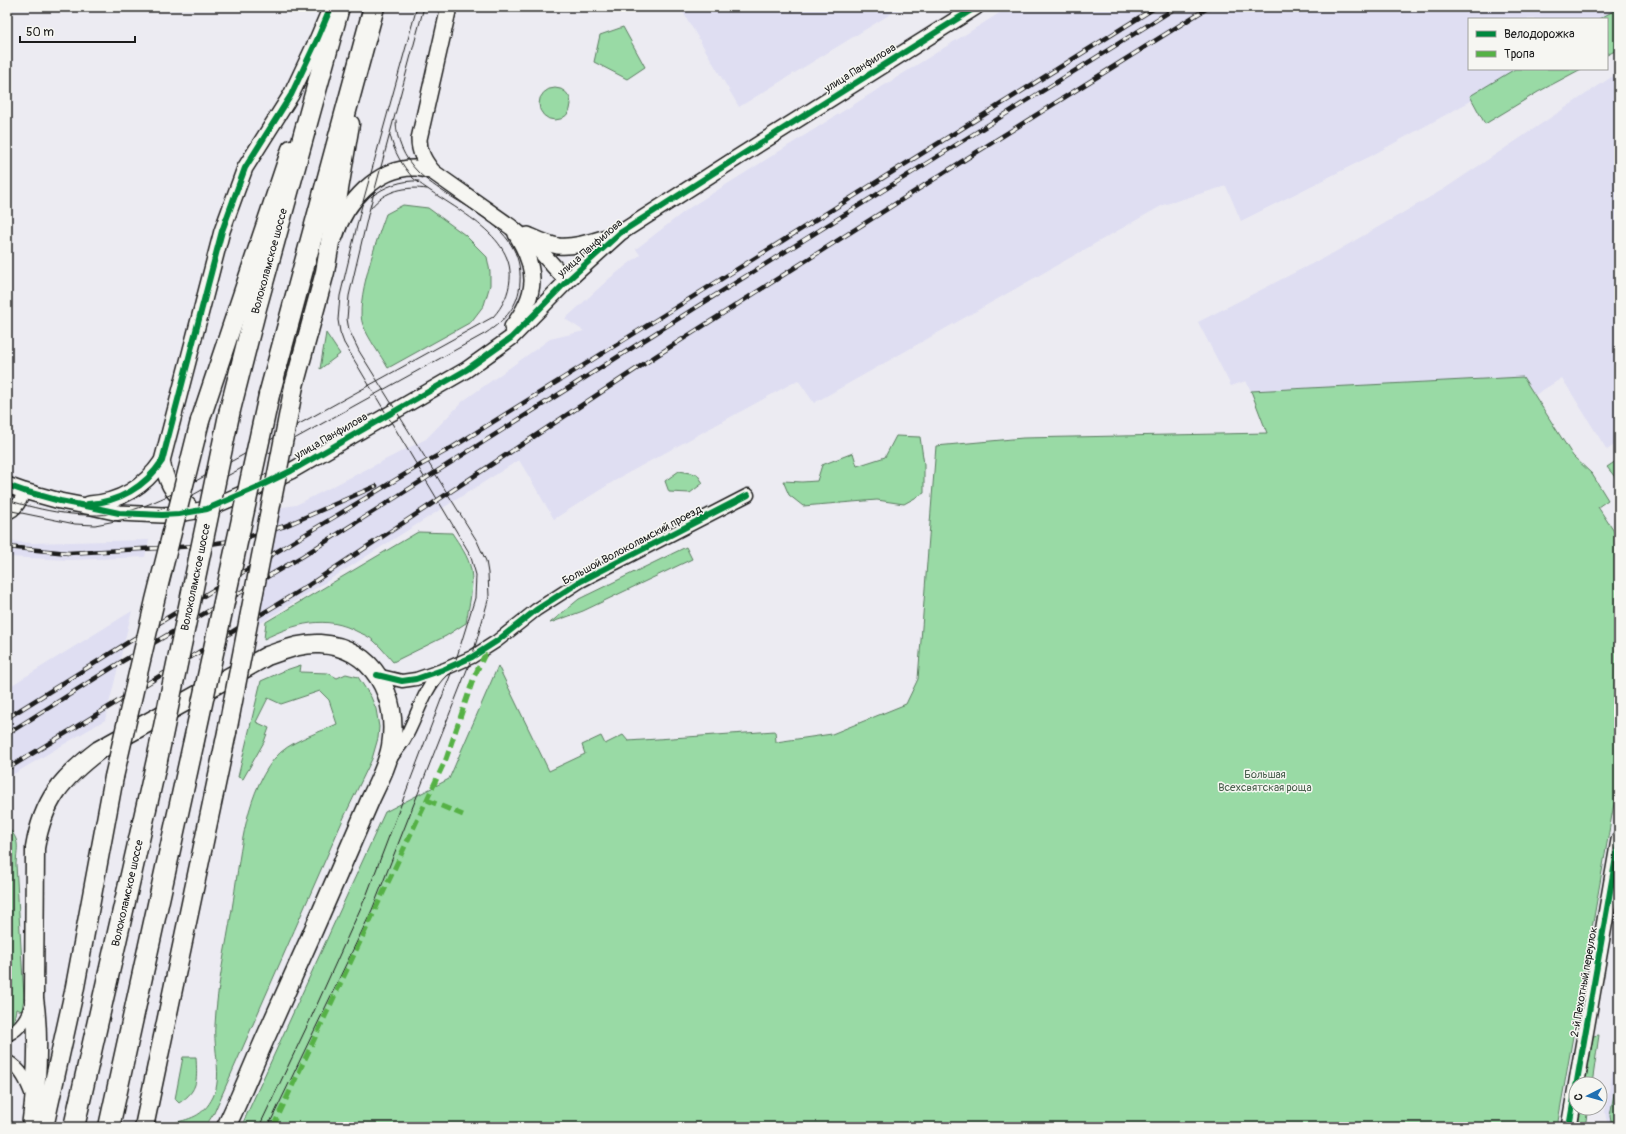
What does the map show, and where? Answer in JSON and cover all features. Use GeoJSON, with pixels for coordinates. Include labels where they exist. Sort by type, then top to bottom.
{"type":"FeatureCollection","features":[{"type":"Feature","properties":{"kind":"main road","name":"Волоколамское шоссе"},"geometry":{"type":"LineString","coordinates":[[74,1127],[157,760],[230,410],[256,308],[318,88],[339,7]]}},
{"type":"Feature","properties":{"kind":"main road"},"geometry":{"type":"LineString","coordinates":[[109,1127],[269,395],[374,7]]}},
{"type":"Feature","properties":{"kind":"main road"},"geometry":{"type":"LineString","coordinates":[[144,1127],[227,732],[294,386],[325,272],[364,41]]}},
{"type":"Feature","properties":{"kind":"main road"},"geometry":{"type":"LineString","coordinates":[[44,1127],[74,992],[114,777],[155,600],[200,421],[295,138],[318,88]]}},
{"type":"Feature","properties":{"kind":"main road"},"geometry":{"type":"LineString","coordinates":[[31,1127],[38,1063],[37,1021],[34,998],[35,865],[38,831],[48,804],[59,786],[76,768],[99,750],[267,656],[297,646],[320,644],[339,647],[357,654],[369,664],[378,675],[388,697],[391,708],[393,730],[391,747],[385,767],[229,1119]]}},
{"type":"Feature","properties":{"kind":"street"},"geometry":{"type":"LineString","coordinates":[[78,505],[95,504],[125,495],[138,488],[146,481],[162,461],[222,231],[232,199],[245,168],[291,95],[331,7]]}},
{"type":"Feature","properties":{"kind":"street"},"geometry":{"type":"LineString","coordinates":[[449,7],[419,139],[421,154],[424,161],[433,172],[511,226],[540,251],[567,281]]}},
{"type":"Feature","properties":{"kind":"street","name":"улица Панфилова"},"geometry":{"type":"LineString","coordinates":[[7,485],[78,505],[119,513],[146,515],[179,514],[213,507],[291,471],[466,370],[511,338],[567,281],[620,233],[976,7]]}},
{"type":"Feature","properties":{"kind":"street"},"geometry":{"type":"LineString","coordinates":[[325,272],[337,232],[348,208],[367,187],[384,176],[405,169],[421,169],[433,172]]}},
{"type":"Feature","properties":{"kind":"street"},"geometry":{"type":"LineString","coordinates":[[511,226],[557,246],[578,244],[620,233]]}},
{"type":"Feature","properties":{"kind":"street"},"geometry":{"type":"LineString","coordinates":[[498,346],[522,314],[531,293],[531,267],[511,226]]}},
{"type":"Feature","properties":{"kind":"street"},"geometry":{"type":"LineString","coordinates":[[162,461],[165,474],[174,493],[190,506],[213,507]]}},
{"type":"Feature","properties":{"kind":"street"},"geometry":{"type":"LineString","coordinates":[[7,513],[12,512],[19,504],[24,491]]}},
{"type":"Feature","properties":{"kind":"street","name":"Большой Волоколамский проезд"},"geometry":{"type":"LineString","coordinates":[[378,675],[402,681],[416,679],[445,669],[472,657],[489,647],[536,610],[581,581],[748,495]]}},
{"type":"Feature","properties":{"kind":"street"},"geometry":{"type":"LineString","coordinates":[[385,767],[404,740],[430,686],[435,678],[445,669]]}},
{"type":"Feature","properties":{"kind":"street","name":"2-й Пехотный переулок"},"geometry":{"type":"LineString","coordinates":[[1569,1127],[1619,840]]}},
{"type":"Feature","properties":{"kind":"street"},"geometry":{"type":"LineString","coordinates":[[7,1035],[19,1028],[24,1021],[34,998]]}},
{"type":"Feature","properties":{"kind":"street"},"geometry":{"type":"LineString","coordinates":[[7,1061],[24,1075],[34,1103]]}},
{"type":"Feature","properties":{"kind":"street"},"geometry":{"type":"LineString","coordinates":[[222,1127],[229,1119]]}},
{"type":"Feature","properties":{"kind":"shaded area"},"geometry":{"type":"Polygon","coordinates":[[[680,7],[902,7],[739,107],[680,7]]]}},
{"type":"Feature","properties":{"kind":"shaded area"},"geometry":{"type":"Polygon","coordinates":[[[1009,7],[1619,7],[1619,13],[1608,18],[1468,18],[1468,70],[1523,70],[1469,102],[1369,157],[1241,221],[1226,186],[1163,205],[814,403],[798,380],[619,478],[554,519],[519,460],[256,626],[276,508],[296,505],[426,439],[463,401],[550,339],[584,331],[565,319],[610,278],[640,255],[636,249],[689,208],[1009,7]]]}},
{"type":"Feature","properties":{"kind":"shaded area"},"geometry":{"type":"Polygon","coordinates":[[[1619,72],[1619,442],[1607,450],[1562,378],[1535,395],[1523,377],[1251,391],[1246,381],[1231,386],[1198,322],[1335,252],[1444,189],[1619,72]]]}},
{"type":"Feature","properties":{"kind":"shaded area"},"geometry":{"type":"Polygon","coordinates":[[[149,540],[145,557],[70,560],[7,557],[7,541],[31,543],[149,540]]]}},
{"type":"Feature","properties":{"kind":"shaded area"},"geometry":{"type":"Polygon","coordinates":[[[132,611],[105,720],[7,778],[7,688],[132,611]]]}},
{"type":"Feature","properties":{"kind":"shaded area"},"geometry":{"type":"Polygon","coordinates":[[[1619,1038],[1619,1127],[1608,1127],[1606,1116],[1608,1116],[1608,1096],[1619,1038]]]}},
{"type":"Feature","properties":{"kind":"green space"},"geometry":{"type":"Polygon","coordinates":[[[1619,8],[1619,49],[1608,54],[1608,18],[1601,18],[1619,8]]]}},
{"type":"Feature","properties":{"kind":"green space"},"geometry":{"type":"Polygon","coordinates":[[[623,27],[645,67],[627,79],[594,62],[600,35],[623,27]]]}},
{"type":"Feature","properties":{"kind":"green space"},"geometry":{"type":"Polygon","coordinates":[[[1513,70],[1579,70],[1538,92],[1485,124],[1470,96],[1513,70]]]}},
{"type":"Feature","properties":{"kind":"green space"},"geometry":{"type":"Polygon","coordinates":[[[552,88],[558,88],[567,92],[571,104],[567,116],[558,120],[552,120],[543,116],[539,107],[539,101],[543,92],[552,88]]]}},
{"type":"Feature","properties":{"kind":"green space"},"geometry":{"type":"Polygon","coordinates":[[[403,205],[428,208],[465,235],[487,257],[490,272],[490,285],[484,305],[471,322],[388,368],[365,331],[361,315],[362,302],[368,270],[386,214],[403,205]]]}},
{"type":"Feature","properties":{"kind":"green space"},"geometry":{"type":"Polygon","coordinates":[[[326,333],[340,354],[320,369],[326,333]]]}},
{"type":"Feature","properties":{"kind":"green space","name":"Большая Всехсвятская роща"},"geometry":{"type":"Polygon","coordinates":[[[1523,377],[1573,456],[1592,474],[1608,500],[1598,507],[1619,539],[1619,775],[1557,1127],[241,1127],[385,812],[449,779],[498,666],[549,771],[585,754],[582,745],[601,736],[605,744],[623,735],[628,741],[775,731],[776,742],[832,734],[906,704],[918,679],[936,446],[1023,438],[1267,433],[1251,391],[1523,377]]]}},
{"type":"Feature","properties":{"kind":"green space"},"geometry":{"type":"Polygon","coordinates":[[[896,436],[920,437],[924,464],[924,493],[904,504],[877,500],[803,506],[789,495],[783,481],[817,481],[822,465],[853,453],[857,466],[885,457],[896,436]]]}},
{"type":"Feature","properties":{"kind":"green space"},"geometry":{"type":"Polygon","coordinates":[[[1619,459],[1619,478],[1615,477],[1607,467],[1619,459]]]}},
{"type":"Feature","properties":{"kind":"green space"},"geometry":{"type":"Polygon","coordinates":[[[679,471],[697,474],[703,483],[690,493],[669,492],[665,481],[679,471]]]}},
{"type":"Feature","properties":{"kind":"green space"},"geometry":{"type":"Polygon","coordinates":[[[418,532],[452,533],[466,555],[470,565],[472,583],[466,623],[446,636],[393,662],[371,638],[334,623],[322,622],[298,625],[264,639],[266,622],[418,532]]]}},
{"type":"Feature","properties":{"kind":"green space"},"geometry":{"type":"Polygon","coordinates":[[[686,547],[692,559],[583,611],[550,623],[579,599],[686,547]]]}},
{"type":"Feature","properties":{"kind":"green space"},"geometry":{"type":"Polygon","coordinates":[[[301,665],[300,672],[328,673],[337,678],[346,674],[358,677],[371,697],[376,709],[379,727],[378,738],[372,759],[345,815],[214,1113],[205,1127],[169,1127],[169,1124],[190,1119],[205,1109],[213,1097],[216,1089],[218,1071],[215,1034],[216,1010],[244,831],[255,792],[274,759],[287,747],[303,738],[337,724],[329,700],[320,691],[281,704],[268,698],[256,722],[269,728],[264,742],[243,779],[238,777],[261,681],[301,665]]]}},
{"type":"Feature","properties":{"kind":"green space"},"geometry":{"type":"Polygon","coordinates":[[[7,827],[14,836],[17,844],[16,864],[24,997],[22,1011],[16,1009],[14,1020],[7,1029],[7,975],[10,957],[7,934],[7,827]]]}},
{"type":"Feature","properties":{"kind":"green space"},"geometry":{"type":"Polygon","coordinates":[[[1599,1035],[1593,1076],[1586,1076],[1593,1036],[1599,1035]]]}},
{"type":"Feature","properties":{"kind":"green space"},"geometry":{"type":"Polygon","coordinates":[[[183,1057],[196,1057],[197,1072],[193,1089],[186,1098],[179,1103],[175,1099],[183,1057]]]}},
{"type":"Feature","properties":{"kind":"green space"},"geometry":{"type":"Polygon","coordinates":[[[1619,1066],[1619,1127],[1612,1127],[1610,1116],[1619,1066]]]}},
{"type":"Feature","properties":{"kind":"green space"},"geometry":{"type":"Polygon","coordinates":[[[1580,1116],[1587,1116],[1585,1127],[1578,1127],[1580,1116]]]}},
{"type":"Feature","properties":{"kind":"tram line"},"geometry":{"type":"LineString","coordinates":[[259,1127],[310,1020],[367,894],[455,663],[475,598],[476,575],[470,554],[344,343],[338,320],[340,296],[361,209],[417,7]]}},
{"type":"Feature","properties":{"kind":"tram line"},"geometry":{"type":"LineString","coordinates":[[268,1127],[372,910],[472,657],[489,597],[486,561],[477,541],[359,351],[349,330],[347,319],[349,296],[368,215],[424,7]]}},
{"type":"Feature","properties":{"kind":"tram line"},"geometry":{"type":"LineString","coordinates":[[7,510],[75,524],[95,525],[146,515],[182,501],[486,333],[510,312],[517,298],[520,282],[518,261],[511,244],[499,230],[484,217],[433,184],[413,167],[399,142],[396,120]]}},
{"type":"Feature","properties":{"kind":"tram line"},"geometry":{"type":"LineString","coordinates":[[7,500],[48,511],[91,515],[126,512],[154,502],[174,493],[493,317],[505,299],[510,279],[508,262],[501,247],[489,233],[475,221],[413,178],[399,158],[390,135]]}},
{"type":"Feature","properties":{"kind":"tram line"},"geometry":{"type":"LineString","coordinates":[[371,197],[394,184],[419,181]]}},
{"type":"Feature","properties":{"kind":"tram line"},"geometry":{"type":"LineString","coordinates":[[371,208],[376,202],[389,193],[412,188],[427,189]]}},
{"type":"Feature","properties":{"kind":"railway"},"geometry":{"type":"LineString","coordinates":[[7,718],[167,618],[417,467],[453,447],[1156,7]]}},
{"type":"Feature","properties":{"kind":"railway"},"geometry":{"type":"LineString","coordinates":[[7,734],[121,662],[303,556],[703,303],[1177,7]]}},
{"type":"Feature","properties":{"kind":"railway"},"geometry":{"type":"LineString","coordinates":[[7,769],[309,585],[656,356],[961,162],[1209,7]]}},
{"type":"Feature","properties":{"kind":"railway"},"geometry":{"type":"LineString","coordinates":[[7,547],[68,553],[197,546],[237,540],[285,526],[376,486]]}},
{"type":"Feature","properties":{"kind":"marked path"},"geometry":{"type":"LineString","coordinates":[[273,1127],[446,759],[474,677],[488,648]]}},
{"type":"Feature","properties":{"kind":"marked path"},"geometry":{"type":"LineString","coordinates":[[427,800],[463,815]]}},
{"type":"Feature","properties":{"kind":"cycle path"},"geometry":{"type":"LineString","coordinates":[[88,504],[110,500],[130,492],[148,478],[162,461],[222,231],[245,168],[291,95],[331,7]]}},
{"type":"Feature","properties":{"kind":"cycle path"},"geometry":{"type":"LineString","coordinates":[[7,485],[60,501],[119,513],[162,515],[179,514],[207,509],[291,471],[466,370],[511,338],[567,281],[620,233],[976,7]]}},
{"type":"Feature","properties":{"kind":"cycle path"},"geometry":{"type":"LineString","coordinates":[[377,675],[402,681],[416,679],[445,669],[472,657],[497,641],[536,610],[581,581],[748,495]]}},
{"type":"Feature","properties":{"kind":"cycle path"},"geometry":{"type":"LineString","coordinates":[[1569,1127],[1619,840]]}}]}
